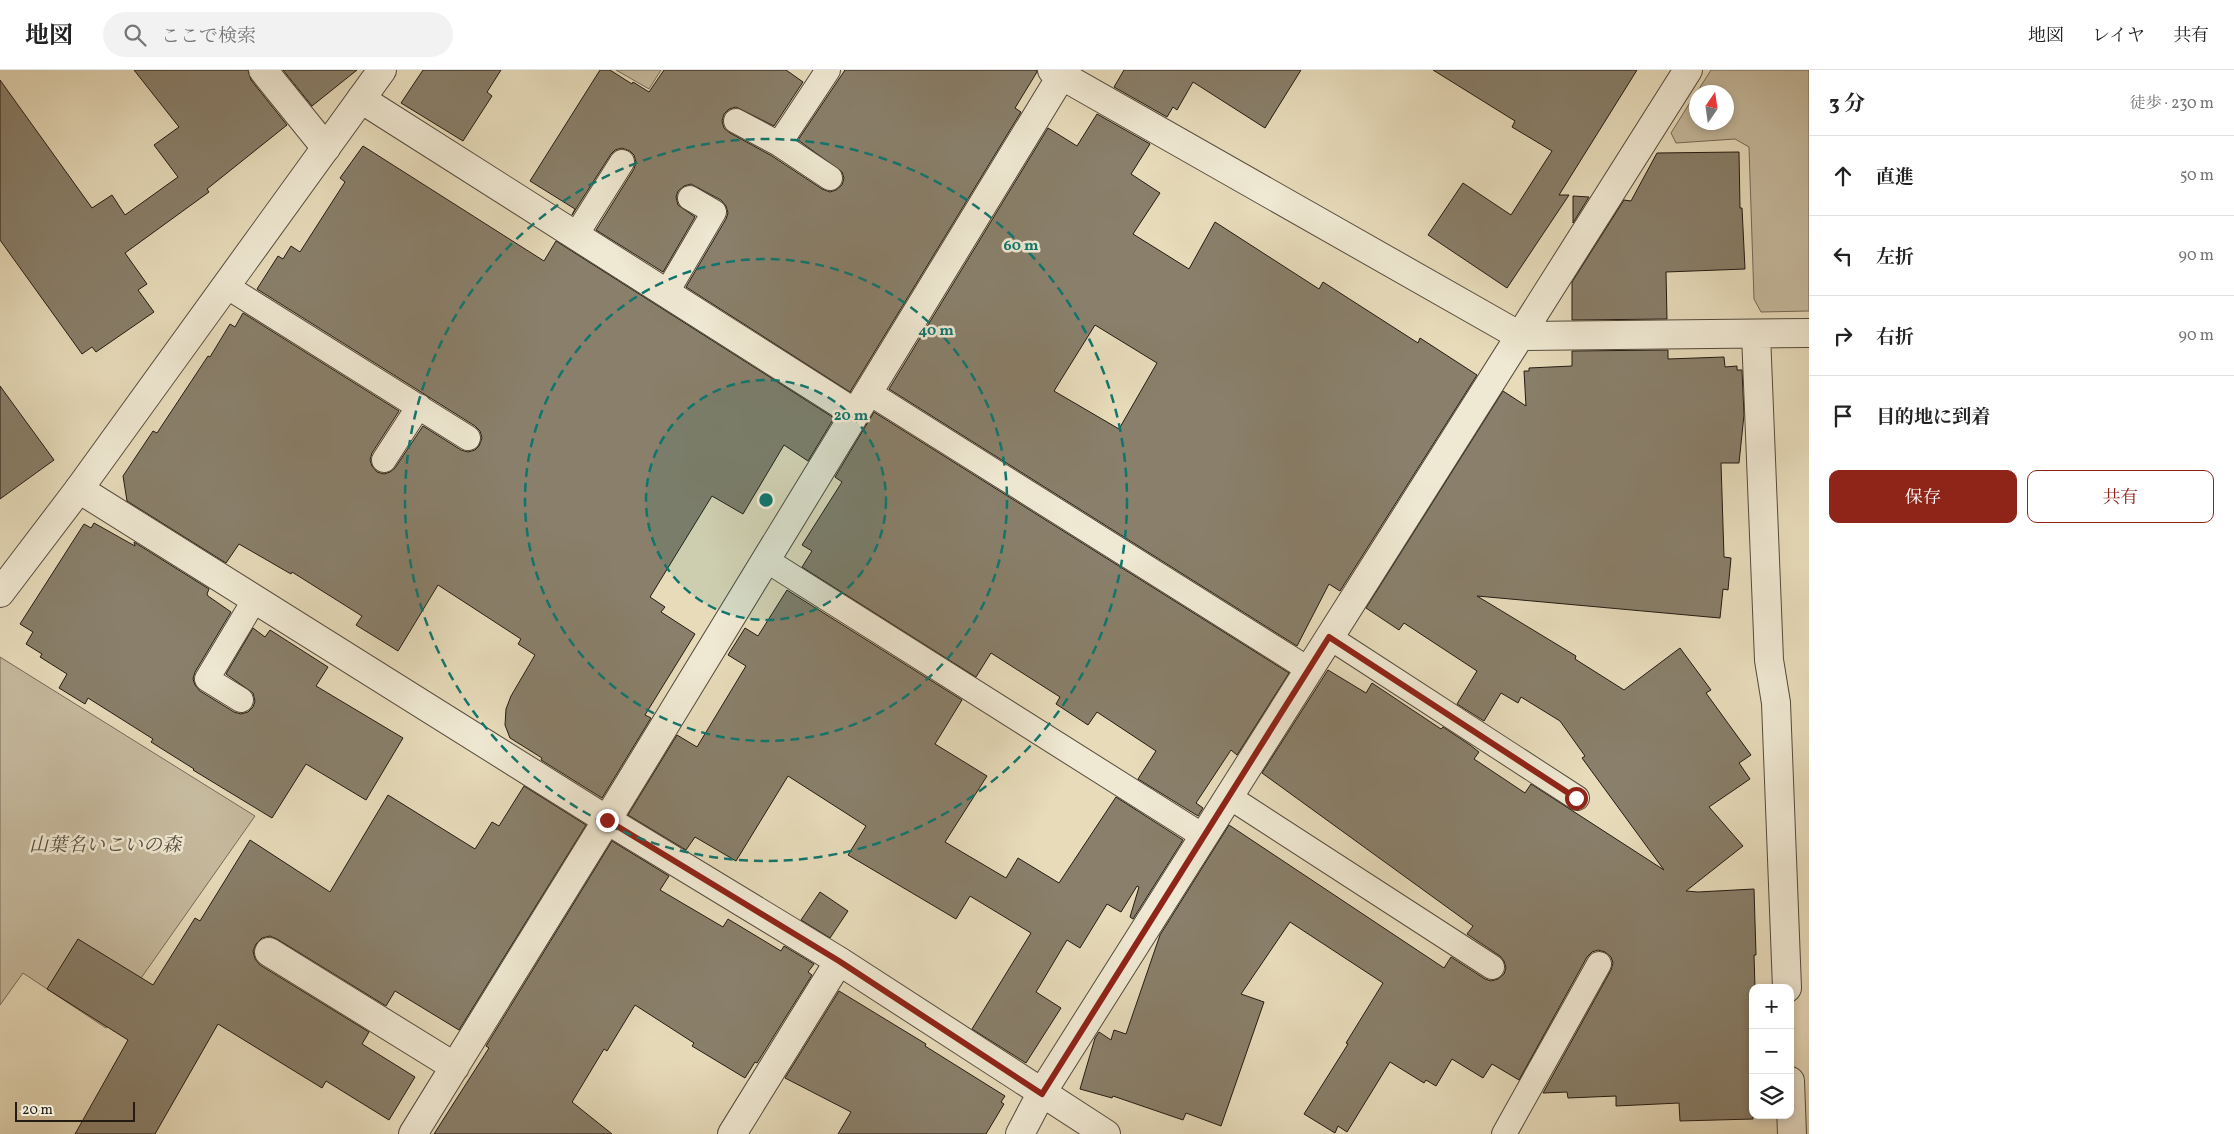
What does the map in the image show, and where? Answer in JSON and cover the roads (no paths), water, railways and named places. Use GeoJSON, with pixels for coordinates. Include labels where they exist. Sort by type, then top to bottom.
{"type":"FeatureCollection","features":[{"type":"Feature","properties":{"kind":"street"},"geometry":{"type":"LineString","coordinates":[[263,70],[326,148]]}},
{"type":"Feature","properties":{"kind":"street"},"geometry":{"type":"LineString","coordinates":[[0,593],[79,489],[382,70]]}},
{"type":"Feature","properties":{"kind":"street"},"geometry":{"type":"LineString","coordinates":[[1020,1134],[1042,1094],[1228,796],[1688,70]]}},
{"type":"Feature","properties":{"kind":"street"},"geometry":{"type":"LineString","coordinates":[[413,1134],[766,560],[1060,72],[1520,336],[1809,333]]}},
{"type":"Feature","properties":{"kind":"street"},"geometry":{"type":"LineString","coordinates":[[361,99],[667,292],[862,402]]}},
{"type":"Feature","properties":{"kind":"street"},"geometry":{"type":"LineString","coordinates":[[1756,334],[1769,660],[1776,702],[1787,984]]}},
{"type":"Feature","properties":{"kind":"street"},"geometry":{"type":"LineString","coordinates":[[79,489],[607,820],[839,961],[1106,1134]]}},
{"type":"Feature","properties":{"kind":"street"},"geometry":{"type":"LineString","coordinates":[[269,952],[455,1067]]}},
{"type":"Feature","properties":{"kind":"street"},"geometry":{"type":"LineString","coordinates":[[732,1134],[839,961]]}},
{"type":"Feature","properties":{"kind":"street"},"geometry":{"type":"LineString","coordinates":[[1791,1119],[1792,1134]]}},
{"type":"Feature","properties":{"kind":"lane"},"geometry":{"type":"LineString","coordinates":[[779,144],[828,70]]}},
{"type":"Feature","properties":{"kind":"lane"},"geometry":{"type":"LineString","coordinates":[[736,121],[779,144],[830,178]]}},
{"type":"Feature","properties":{"kind":"lane"},"geometry":{"type":"LineString","coordinates":[[576,234],[622,162]]}},
{"type":"Feature","properties":{"kind":"lane"},"geometry":{"type":"LineString","coordinates":[[667,292],[714,212],[690,198]]}},
{"type":"Feature","properties":{"kind":"lane"},"geometry":{"type":"LineString","coordinates":[[226,286],[468,438]]}},
{"type":"Feature","properties":{"kind":"lane"},"geometry":{"type":"LineString","coordinates":[[862,402],[1308,669]]}},
{"type":"Feature","properties":{"kind":"lane"},"geometry":{"type":"LineString","coordinates":[[384,460],[419,406]]}},
{"type":"Feature","properties":{"kind":"lane"},"geometry":{"type":"LineString","coordinates":[[766,560],[1203,836]]}},
{"type":"Feature","properties":{"kind":"lane"},"geometry":{"type":"LineString","coordinates":[[241,700],[206,678],[255,599]]}},
{"type":"Feature","properties":{"kind":"lane"},"geometry":{"type":"LineString","coordinates":[[1329,637],[1576,798]]}},
{"type":"Feature","properties":{"kind":"lane"},"geometry":{"type":"LineString","coordinates":[[1228,796],[1492,966]]}},
{"type":"Feature","properties":{"kind":"lane"},"geometry":{"type":"LineString","coordinates":[[1504,1134],[1599,964]]}},
{"type":"Feature","properties":{"kind":"park label","name":"山葉名いこいの森"},"geometry":{"type":"Point","coordinates":[105,846]}}]}
